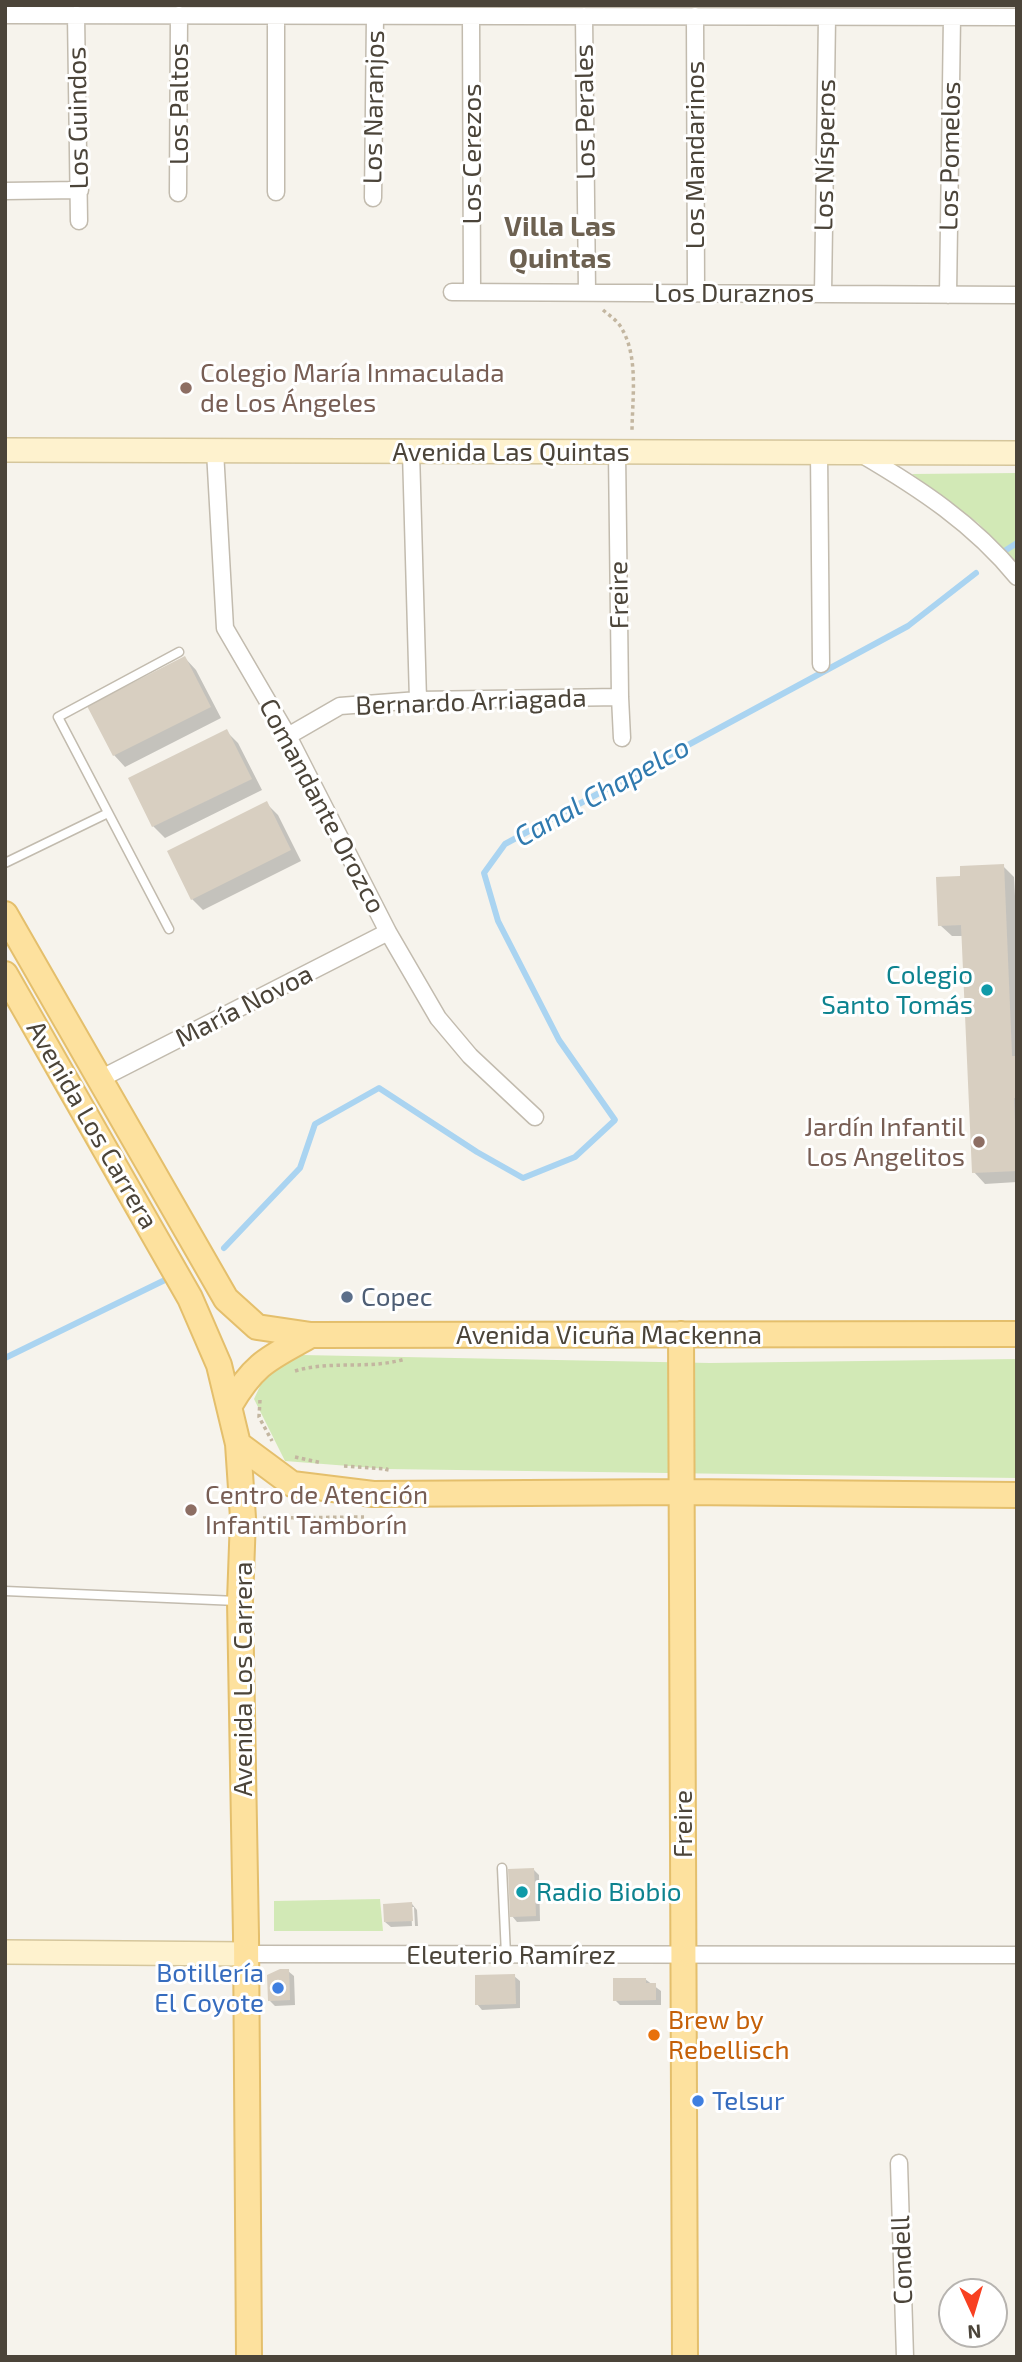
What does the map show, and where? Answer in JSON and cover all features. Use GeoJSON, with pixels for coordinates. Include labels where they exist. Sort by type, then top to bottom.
{"type":"FeatureCollection","features":[{"type":"Feature","properties":{"kind":"main road","name":"Avenida Los Carrera"},"geometry":{"type":"LineString","coordinates":[[5,914],[226,1299],[257,1327],[311,1335]]}},
{"type":"Feature","properties":{"kind":"main road","name":"Avenida Los Carrera"},"geometry":{"type":"LineString","coordinates":[[5,974],[190,1298],[219,1365],[238,1444],[243,1518],[240,1601],[249,2357]]}},
{"type":"Feature","properties":{"kind":"main road","name":"Freire"},"geometry":{"type":"LineString","coordinates":[[681,1334],[685,2357]]}},
{"type":"Feature","properties":{"kind":"main road","name":"Avenida Vicuña Mackenna"},"geometry":{"type":"LineString","coordinates":[[230,1405],[251,1373],[264,1360],[311,1335],[1017,1334]]}},
{"type":"Feature","properties":{"kind":"main road"},"geometry":{"type":"LineString","coordinates":[[238,1444],[292,1484],[373,1494],[682,1492],[1017,1495]]}},
{"type":"Feature","properties":{"kind":"street"},"geometry":{"type":"LineString","coordinates":[[5,15],[85,12],[375,16],[435,11],[471,16],[695,16],[732,11],[827,17],[847,11],[1017,17]]}},
{"type":"Feature","properties":{"kind":"street","name":"Los Guindos"},"geometry":{"type":"LineString","coordinates":[[79,221],[85,12]]}},
{"type":"Feature","properties":{"kind":"street","name":"Los Pomelos"},"geometry":{"type":"LineString","coordinates":[[948,295],[961,13]]}},
{"type":"Feature","properties":{"kind":"street","name":"Los Paltos"},"geometry":{"type":"LineString","coordinates":[[178,193],[179,15]]}},
{"type":"Feature","properties":{"kind":"street"},"geometry":{"type":"LineString","coordinates":[[276,16],[276,192]]}},
{"type":"Feature","properties":{"kind":"street","name":"Los Naranjos"},"geometry":{"type":"LineString","coordinates":[[373,198],[375,16]]}},
{"type":"Feature","properties":{"kind":"street","name":"Los Cerezos"},"geometry":{"type":"LineString","coordinates":[[471,16],[472,292]]}},
{"type":"Feature","properties":{"kind":"street","name":"Los Perales"},"geometry":{"type":"LineString","coordinates":[[584,16],[587,292]]}},
{"type":"Feature","properties":{"kind":"street","name":"Los Mandarinos"},"geometry":{"type":"LineString","coordinates":[[695,16],[696,293]]}},
{"type":"Feature","properties":{"kind":"street","name":"Los Nísperos"},"geometry":{"type":"LineString","coordinates":[[824,294],[827,17]]}},
{"type":"Feature","properties":{"kind":"street"},"geometry":{"type":"LineString","coordinates":[[5,191],[80,190]]}},
{"type":"Feature","properties":{"kind":"street","name":"Los Duraznos"},"geometry":{"type":"LineString","coordinates":[[452,292],[1017,295]]}},
{"type":"Feature","properties":{"kind":"street","name":"Avenida Las Quintas"},"geometry":{"type":"LineString","coordinates":[[5,450],[1017,453]]}},
{"type":"Feature","properties":{"kind":"street","name":"Comandante Orozco"},"geometry":{"type":"LineString","coordinates":[[215,451],[225,628],[288,736],[388,932],[438,1018],[470,1056],[535,1117]]}},
{"type":"Feature","properties":{"kind":"street"},"geometry":{"type":"LineString","coordinates":[[411,452],[418,700]]}},
{"type":"Feature","properties":{"kind":"street","name":"Freire"},"geometry":{"type":"LineString","coordinates":[[622,738],[620,697],[624,452]]}},
{"type":"Feature","properties":{"kind":"street"},"geometry":{"type":"LineString","coordinates":[[819,452],[821,664]]}},
{"type":"Feature","properties":{"kind":"street"},"geometry":{"type":"LineString","coordinates":[[859,452],[938,502],[973,531],[1017,577]]}},
{"type":"Feature","properties":{"kind":"street","name":"Bernardo Arriagada"},"geometry":{"type":"LineString","coordinates":[[288,736],[340,706],[418,700],[620,697]]}},
{"type":"Feature","properties":{"kind":"street","name":"María Novoa"},"geometry":{"type":"LineString","coordinates":[[100,1079],[388,932]]}},
{"type":"Feature","properties":{"kind":"street","name":"Eleuterio Ramírez"},"geometry":{"type":"LineString","coordinates":[[5,1952],[1017,1955]]}},
{"type":"Feature","properties":{"kind":"street","name":"Condell"},"geometry":{"type":"LineString","coordinates":[[899,2163],[905,2357]]}},
{"type":"Feature","properties":{"kind":"lane"},"geometry":{"type":"LineString","coordinates":[[169,929],[58,718],[179,652]]}},
{"type":"Feature","properties":{"kind":"lane"},"geometry":{"type":"LineString","coordinates":[[5,863],[108,813]]}},
{"type":"Feature","properties":{"kind":"lane"},"geometry":{"type":"LineString","coordinates":[[5,1591],[240,1601]]}},
{"type":"Feature","properties":{"kind":"lane"},"geometry":{"type":"LineString","coordinates":[[502,1868],[506,1955]]}},
{"type":"Feature","properties":{"kind":"path"},"geometry":{"type":"LineString","coordinates":[[587,292],[617,321],[628,343],[631,366],[624,452]]}},
{"type":"Feature","properties":{"kind":"green space"},"geometry":{"type":"Polygon","coordinates":[[[1017,473],[1017,564],[978,523],[912,474],[1017,473]]]}},
{"type":"Feature","properties":{"kind":"green space"},"geometry":{"type":"Polygon","coordinates":[[[302,1355],[710,1363],[1017,1359],[1017,1478],[387,1469],[285,1461],[254,1399],[270,1365],[302,1355]]]}},
{"type":"Feature","properties":{"kind":"green space"},"geometry":{"type":"Polygon","coordinates":[[[380,1899],[383,1931],[274,1931],[274,1901],[380,1899]]]}},
{"type":"Feature","properties":{"kind":"building"},"geometry":{"type":"Polygon","coordinates":[[[185,656],[211,707],[113,756],[87,706],[185,656]]]}},
{"type":"Feature","properties":{"kind":"building"},"geometry":{"type":"Polygon","coordinates":[[[227,729],[252,779],[152,827],[128,778],[227,729]]]}},
{"type":"Feature","properties":{"kind":"building"},"geometry":{"type":"Polygon","coordinates":[[[267,801],[291,850],[191,900],[167,851],[267,801]]]}},
{"type":"Feature","properties":{"kind":"building","name":"Colegio Santo Tomás"},"geometry":{"type":"Polygon","coordinates":[[[1004,864],[1012,1056],[1017,1056],[1017,1098],[1014,1098],[1017,1171],[972,1173],[961,925],[938,926],[936,877],[960,876],[960,866],[1004,864]]]}},
{"type":"Feature","properties":{"kind":"building","name":"Radio Biobio"},"geometry":{"type":"Polygon","coordinates":[[[534,1868],[536,1916],[510,1917],[508,1869],[534,1868]]]}},
{"type":"Feature","properties":{"kind":"building"},"geometry":{"type":"Polygon","coordinates":[[[412,1902],[413,1921],[384,1922],[383,1904],[412,1902]]]}},
{"type":"Feature","properties":{"kind":"building","name":"Botillería El Coyote"},"geometry":{"type":"Polygon","coordinates":[[[280,1969],[289,1969],[290,2000],[268,2001],[267,1975],[280,1969]]]}},
{"type":"Feature","properties":{"kind":"building"},"geometry":{"type":"Polygon","coordinates":[[[515,1974],[516,2004],[475,2005],[475,1975],[515,1974]]]}},
{"type":"Feature","properties":{"kind":"building"},"geometry":{"type":"Polygon","coordinates":[[[613,1978],[646,1978],[646,1983],[656,1983],[656,2000],[613,2001],[613,1978]]]}},
{"type":"Feature","properties":{"kind":"waterway","name":"Canal Chapelco"},"geometry":{"type":"LineString","coordinates":[[1006,550],[1017,543]]}},
{"type":"Feature","properties":{"kind":"waterway","name":"Canal Chapelco"},"geometry":{"type":"LineString","coordinates":[[224,1248],[300,1168],[315,1124],[379,1088],[477,1152],[523,1178],[575,1157],[615,1120],[559,1040],[498,921],[484,873],[505,844],[908,626],[976,573]]}},
{"type":"Feature","properties":{"kind":"waterway","name":"Canal Chapelco"},"geometry":{"type":"LineString","coordinates":[[5,1358],[169,1278]]}},
{"type":"Feature","properties":{"kind":"place","name":"Colegio María Inmaculada de Los Ángeles"},"geometry":{"type":"Point","coordinates":[186,388]}},
{"type":"Feature","properties":{"kind":"place","name":"Colegio Santo Tomás"},"geometry":{"type":"Point","coordinates":[987,990]}},
{"type":"Feature","properties":{"kind":"place","name":"Jardín Infantil Los Angelitos"},"geometry":{"type":"Point","coordinates":[979,1142]}},
{"type":"Feature","properties":{"kind":"place","name":"Copec"},"geometry":{"type":"Point","coordinates":[347,1297]}},
{"type":"Feature","properties":{"kind":"place","name":"Centro de Atención Infantil Tamborín"},"geometry":{"type":"Point","coordinates":[191,1510]}},
{"type":"Feature","properties":{"kind":"place","name":"Radio Biobio"},"geometry":{"type":"Point","coordinates":[522,1892]}},
{"type":"Feature","properties":{"kind":"place","name":"Botillería El Coyote"},"geometry":{"type":"Point","coordinates":[278,1988]}},
{"type":"Feature","properties":{"kind":"place","name":"Brew by Rebellisch"},"geometry":{"type":"Point","coordinates":[654,2035]}},
{"type":"Feature","properties":{"kind":"place","name":"Telsur"},"geometry":{"type":"Point","coordinates":[698,2101]}},
{"type":"Feature","properties":{"kind":"district","name":"Villa Las Quintas"},"geometry":{"type":"Point","coordinates":[560,243]}}]}
